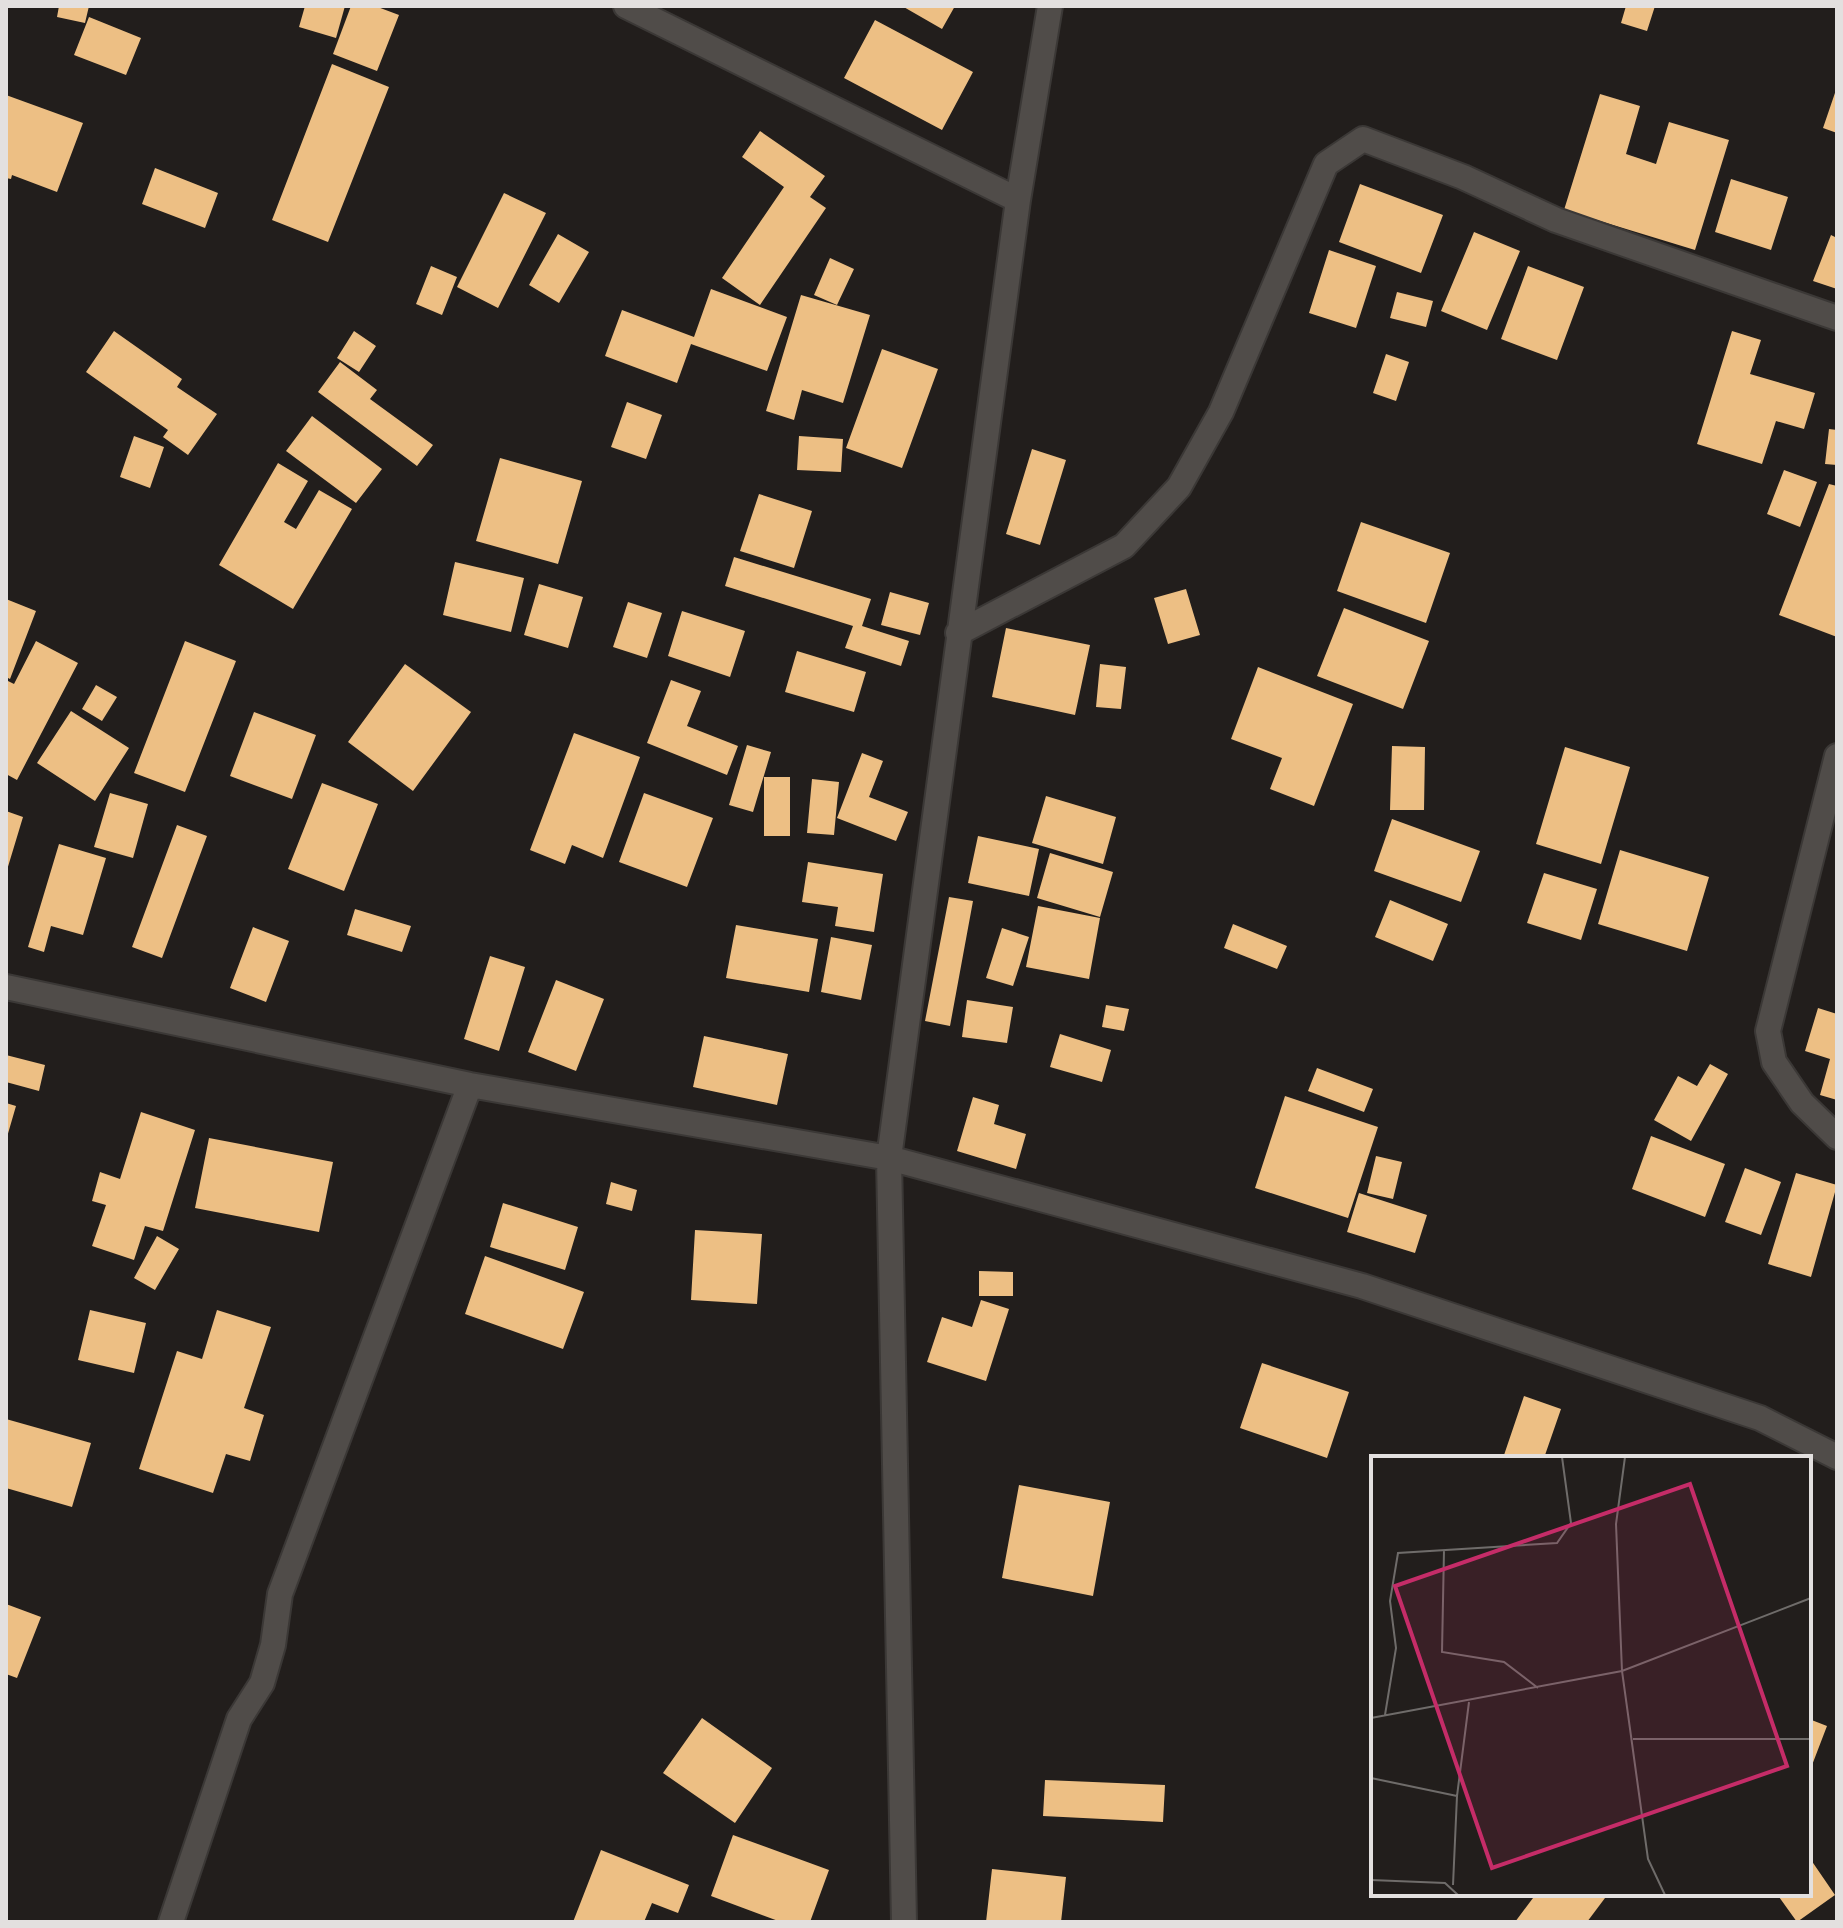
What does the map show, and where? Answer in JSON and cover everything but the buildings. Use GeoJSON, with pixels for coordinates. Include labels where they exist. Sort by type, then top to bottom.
{"type":"FeatureCollection","features":[{"type":"Feature","properties":{"kind":"street"},"geometry":{"type":"LineString","coordinates":[[626,6],[1018,200]]}},
{"type":"Feature","properties":{"kind":"street"},"geometry":{"type":"LineString","coordinates":[[904,1922],[889,1158],[1018,200],[1050,6]]}},
{"type":"Feature","properties":{"kind":"street"},"geometry":{"type":"LineString","coordinates":[[958,633],[1124,546],[1179,487],[1221,412],[1326,164],[1363,139],[1463,177],[1556,220],[1837,318]]}},
{"type":"Feature","properties":{"kind":"street"},"geometry":{"type":"LineString","coordinates":[[1837,756],[1768,1031],[1774,1062],[1802,1103],[1837,1137]]}},
{"type":"Feature","properties":{"kind":"street"},"geometry":{"type":"LineString","coordinates":[[6,987],[470,1085],[889,1158],[1362,1286],[1760,1418],[1837,1457]]}},
{"type":"Feature","properties":{"kind":"street"},"geometry":{"type":"LineString","coordinates":[[171,1922],[239,1719],[262,1683],[273,1645],[280,1594],[470,1085]]}}]}
